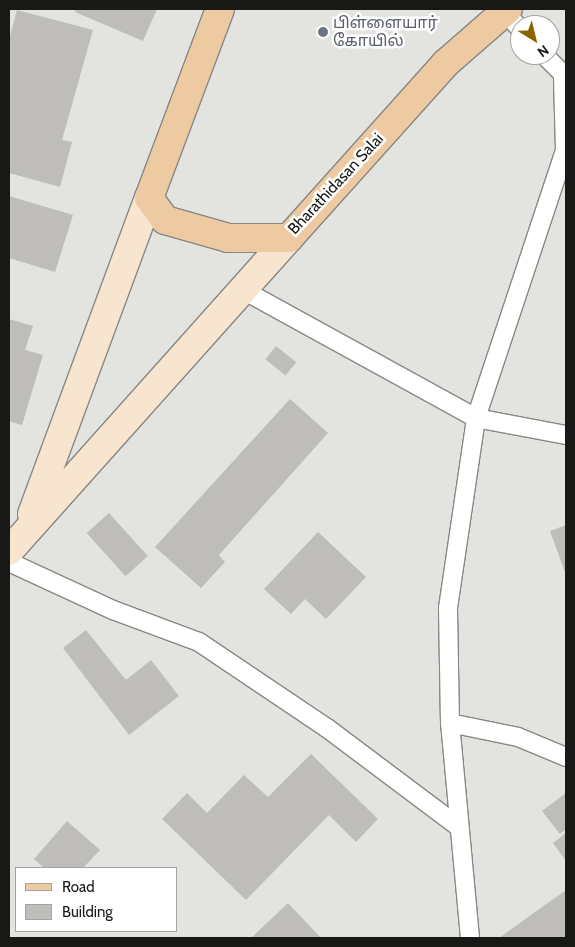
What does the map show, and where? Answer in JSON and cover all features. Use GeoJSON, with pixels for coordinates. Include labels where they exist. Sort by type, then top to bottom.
{"type":"FeatureCollection","features":[{"type":"Feature","properties":{"kind":"main road"},"geometry":{"type":"LineString","coordinates":[[148,198],[220,9]]}},
{"type":"Feature","properties":{"kind":"main road","name":"Bharathidasan Salai"},"geometry":{"type":"LineString","coordinates":[[148,198],[165,220],[228,238],[289,238],[446,63],[510,17]]}},
{"type":"Feature","properties":{"kind":"street"},"geometry":{"type":"LineString","coordinates":[[27,528],[148,198]]}},
{"type":"Feature","properties":{"kind":"street"},"geometry":{"type":"LineString","coordinates":[[9,551],[27,528],[289,238]]}},
{"type":"Feature","properties":{"kind":"lane"},"geometry":{"type":"LineString","coordinates":[[470,938],[450,723],[448,608],[476,418],[565,150],[565,77],[554,65]]}},
{"type":"Feature","properties":{"kind":"lane"},"geometry":{"type":"LineString","coordinates":[[243,290],[476,418],[566,435]]}},
{"type":"Feature","properties":{"kind":"lane"},"geometry":{"type":"LineString","coordinates":[[9,562],[113,610],[199,642],[327,728],[460,827]]}},
{"type":"Feature","properties":{"kind":"lane"},"geometry":{"type":"LineString","coordinates":[[450,723],[518,737],[566,756]]}},
{"type":"Feature","properties":{"kind":"building"},"geometry":{"type":"Polygon","coordinates":[[[76,9],[157,9],[143,41],[75,12],[76,9]]]}},
{"type":"Feature","properties":{"kind":"building"},"geometry":{"type":"Polygon","coordinates":[[[17,10],[93,30],[62,140],[72,142],[60,187],[9,173],[9,40],[17,10]]]}},
{"type":"Feature","properties":{"kind":"building"},"geometry":{"type":"Polygon","coordinates":[[[9,196],[73,215],[55,272],[9,258],[9,196]]]}},
{"type":"Feature","properties":{"kind":"building"},"geometry":{"type":"Polygon","coordinates":[[[9,319],[33,326],[25,350],[43,355],[22,425],[9,421],[9,319]]]}},
{"type":"Feature","properties":{"kind":"building"},"geometry":{"type":"Polygon","coordinates":[[[276,346],[296,362],[286,376],[265,359],[276,346]]]}},
{"type":"Feature","properties":{"kind":"building"},"geometry":{"type":"Polygon","coordinates":[[[290,399],[328,433],[219,555],[225,562],[201,588],[155,547],[290,399]]]}},
{"type":"Feature","properties":{"kind":"building"},"geometry":{"type":"Polygon","coordinates":[[[109,513],[148,556],[126,576],[87,533],[109,513]]]}},
{"type":"Feature","properties":{"kind":"building"},"geometry":{"type":"Polygon","coordinates":[[[566,525],[566,575],[550,531],[566,525]]]}},
{"type":"Feature","properties":{"kind":"building"},"geometry":{"type":"Polygon","coordinates":[[[318,532],[366,577],[326,619],[305,599],[291,614],[264,589],[318,532]]]}},
{"type":"Feature","properties":{"kind":"building"},"geometry":{"type":"Polygon","coordinates":[[[86,630],[126,680],[151,660],[179,696],[129,735],[63,648],[86,630]]]}},
{"type":"Feature","properties":{"kind":"building"},"geometry":{"type":"Polygon","coordinates":[[[311,754],[378,819],[356,842],[329,815],[246,900],[162,819],[187,793],[207,813],[244,775],[268,797],[311,754]]]}},
{"type":"Feature","properties":{"kind":"building"},"geometry":{"type":"Polygon","coordinates":[[[566,793],[566,829],[560,834],[542,811],[566,793]]]}},
{"type":"Feature","properties":{"kind":"building"},"geometry":{"type":"Polygon","coordinates":[[[67,821],[100,850],[84,867],[43,867],[34,859],[67,821]]]}},
{"type":"Feature","properties":{"kind":"building"},"geometry":{"type":"Polygon","coordinates":[[[566,833],[566,861],[553,843],[566,833]]]}},
{"type":"Feature","properties":{"kind":"building"},"geometry":{"type":"Polygon","coordinates":[[[566,890],[566,938],[499,938],[566,890]]]}},
{"type":"Feature","properties":{"kind":"building"},"geometry":{"type":"Polygon","coordinates":[[[288,903],[321,938],[251,938],[288,903]]]}},
{"type":"Feature","properties":{"kind":"place","name":"பிள்ளையார் கோயில்"},"geometry":{"type":"Point","coordinates":[323,32]}}]}
